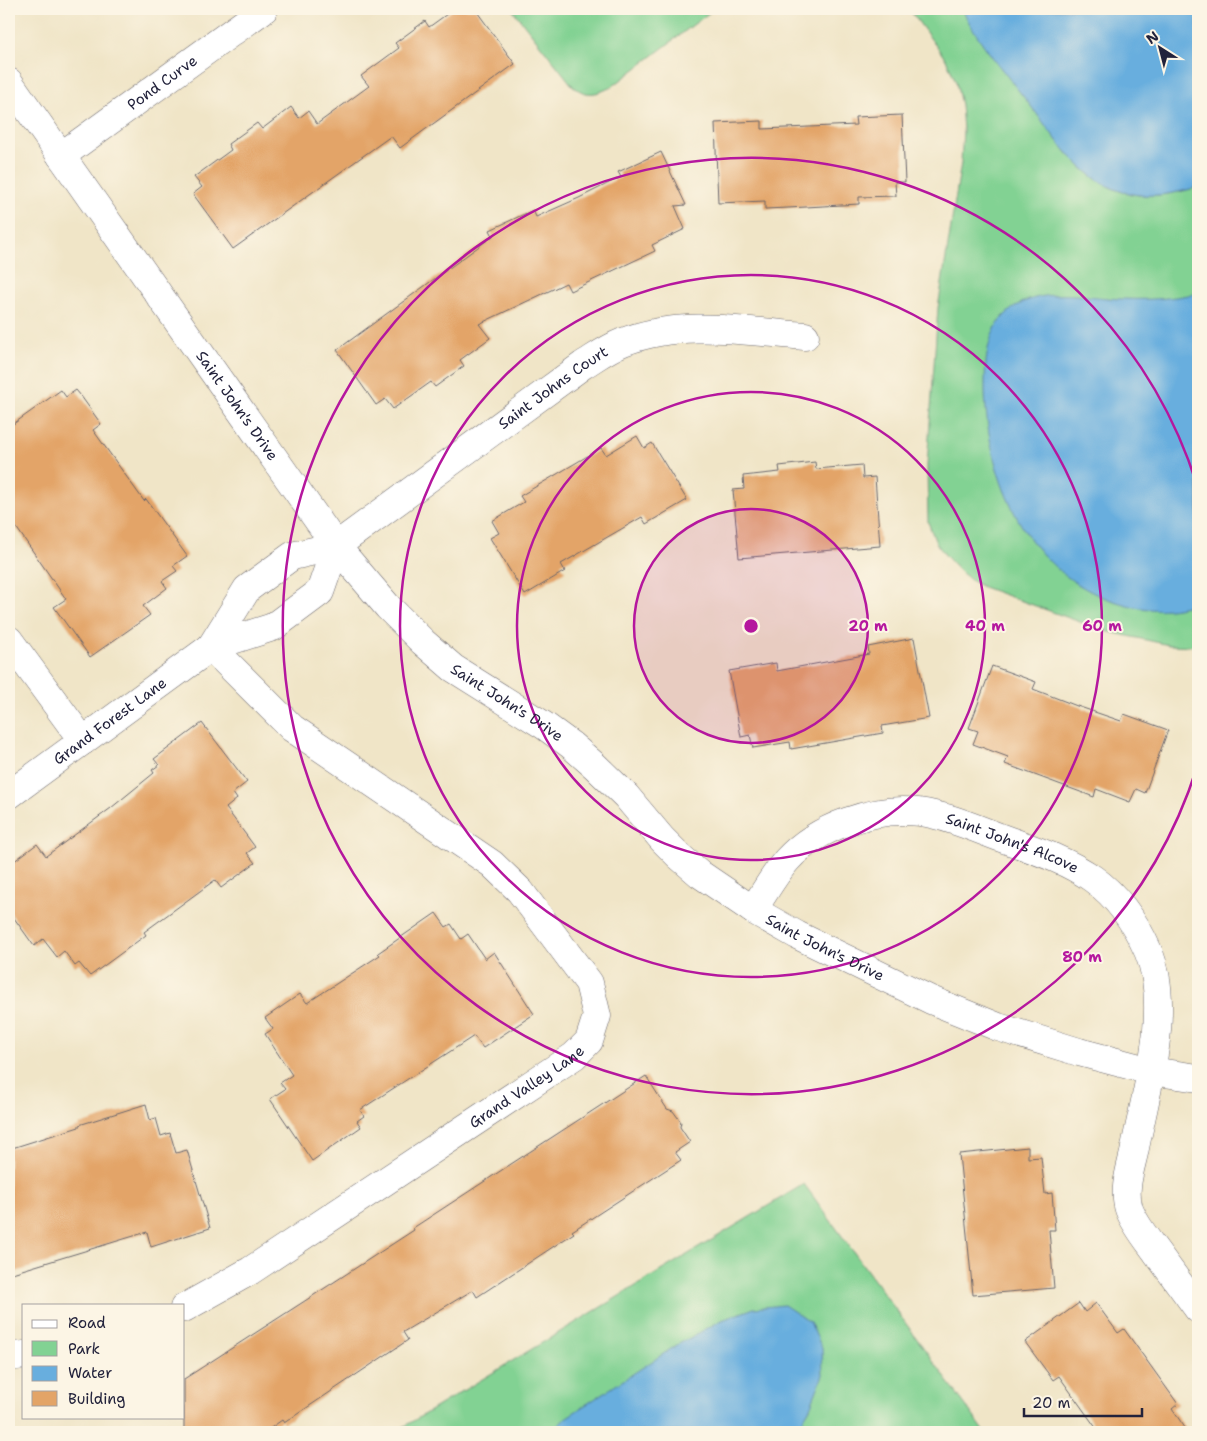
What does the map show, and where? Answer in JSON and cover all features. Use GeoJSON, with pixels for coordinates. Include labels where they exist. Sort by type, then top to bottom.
{"type":"FeatureCollection","features":[{"type":"Feature","properties":{"kind":"street","name":"Pond Curve"},"geometry":{"type":"LineString","coordinates":[[61,156],[264,9]]}},
{"type":"Feature","properties":{"kind":"street","name":"Saint John's Drive"},"geometry":{"type":"LineString","coordinates":[[9,82],[336,546],[388,607],[422,642],[453,668],[545,726],[571,745],[626,796],[679,856],[700,874],[753,910],[806,939],[931,1000],[998,1027],[1079,1052],[1151,1071],[1198,1078]]}},
{"type":"Feature","properties":{"kind":"street","name":"Saint Johns Court"},"geometry":{"type":"LineString","coordinates":[[336,546],[583,366],[622,343],[652,333],[692,328],[805,336]]}},
{"type":"Feature","properties":{"kind":"street","name":"Grand Forest Lane"},"geometry":{"type":"LineString","coordinates":[[211,647],[247,589],[292,556],[336,546]]}},
{"type":"Feature","properties":{"kind":"street","name":"Grand Forest Lane"},"geometry":{"type":"LineString","coordinates":[[9,795],[211,647],[273,627],[320,592],[336,546]]}},
{"type":"Feature","properties":{"kind":"street"},"geometry":{"type":"LineString","coordinates":[[9,640],[84,741]]}},
{"type":"Feature","properties":{"kind":"street","name":"Grand Valley Lane"},"geometry":{"type":"LineString","coordinates":[[185,1307],[250,1271],[574,1056],[589,1041],[597,1016],[588,983],[520,890],[492,864],[292,728],[211,647]]}},
{"type":"Feature","properties":{"kind":"street","name":"Saint John's Alcove"},"geometry":{"type":"LineString","coordinates":[[753,910],[784,864],[810,840],[841,824],[872,815],[891,812],[916,812],[940,817],[1059,859],[1087,874],[1116,897],[1131,918],[1149,954],[1156,980],[1158,1000],[1151,1071],[1129,1178],[1128,1203],[1134,1221],[1198,1309]]}},
{"type":"Feature","properties":{"kind":"street"},"geometry":{"type":"LineString","coordinates":[[9,1357],[22,1356]]}},
{"type":"Feature","properties":{"kind":"green space"},"geometry":{"type":"Polygon","coordinates":[[[512,9],[714,9],[613,86],[597,93],[587,93],[572,85],[512,9]]]}},
{"type":"Feature","properties":{"kind":"green space"},"geometry":{"type":"Polygon","coordinates":[[[909,9],[962,9],[987,49],[1059,143],[1079,165],[1099,181],[1123,192],[1142,195],[1170,194],[1198,187],[1198,646],[1169,645],[1105,631],[983,587],[961,572],[936,543],[928,522],[927,465],[938,308],[961,163],[963,130],[961,105],[956,82],[947,61],[909,9]]]}},
{"type":"Feature","properties":{"kind":"green space"},"geometry":{"type":"Polygon","coordinates":[[[804,1184],[985,1432],[395,1432],[804,1184]]]}},
{"type":"Feature","properties":{"kind":"water"},"geometry":{"type":"Polygon","coordinates":[[[962,9],[1198,9],[1198,187],[1170,194],[1133,194],[1104,184],[1091,175],[1064,149],[1002,70],[976,34],[962,9]]]}},
{"type":"Feature","properties":{"kind":"water"},"geometry":{"type":"Polygon","coordinates":[[[1198,293],[1198,602],[1177,608],[1148,609],[1117,602],[1085,589],[1058,570],[1036,546],[1018,520],[1004,490],[994,458],[985,392],[987,355],[993,332],[1007,313],[1018,305],[1043,296],[1070,295],[1151,299],[1179,297],[1198,293]]]}},
{"type":"Feature","properties":{"kind":"water"},"geometry":{"type":"Polygon","coordinates":[[[784,1305],[810,1322],[822,1348],[823,1375],[809,1410],[796,1432],[551,1432],[567,1417],[677,1345],[722,1320],[754,1308],[784,1305]]]}},
{"type":"Feature","properties":{"kind":"building"},"geometry":{"type":"Polygon","coordinates":[[[454,9],[475,9],[515,64],[400,148],[391,136],[233,249],[193,194],[202,187],[194,177],[231,150],[228,144],[257,123],[262,129],[291,107],[299,118],[308,111],[317,124],[369,86],[361,76],[399,48],[395,43],[425,21],[429,27],[454,9]]]}},
{"type":"Feature","properties":{"kind":"building"},"geometry":{"type":"Polygon","coordinates":[[[902,115],[905,182],[895,182],[896,196],[859,197],[859,204],[765,209],[765,201],[718,203],[715,123],[762,121],[762,129],[856,125],[855,117],[902,115]]]}},
{"type":"Feature","properties":{"kind":"building"},"geometry":{"type":"Polygon","coordinates":[[[661,152],[686,205],[675,206],[685,229],[652,245],[655,251],[570,291],[566,283],[479,324],[490,338],[460,360],[464,366],[435,387],[431,382],[393,409],[385,399],[376,405],[337,350],[493,236],[490,230],[533,210],[536,217],[579,198],[621,177],[618,172],[661,152]]]}},
{"type":"Feature","properties":{"kind":"building"},"geometry":{"type":"Polygon","coordinates":[[[61,390],[66,397],[76,390],[81,396],[101,424],[93,430],[144,501],[146,499],[187,556],[173,566],[177,571],[162,581],[167,588],[143,606],[150,615],[90,657],[54,607],[66,599],[9,517],[9,427],[61,390]]]}},
{"type":"Feature","properties":{"kind":"building"},"geometry":{"type":"Polygon","coordinates":[[[637,436],[644,448],[652,443],[687,500],[646,524],[642,517],[561,564],[565,571],[525,595],[490,538],[499,533],[492,521],[524,502],[520,496],[601,448],[606,455],[637,436]]]}},
{"type":"Feature","properties":{"kind":"building"},"geometry":{"type":"Polygon","coordinates":[[[815,462],[816,469],[862,465],[863,478],[875,477],[880,546],[739,558],[733,490],[744,489],[743,476],[780,472],[779,466],[815,462]]]}},
{"type":"Feature","properties":{"kind":"building"},"geometry":{"type":"Polygon","coordinates":[[[914,638],[929,718],[882,726],[883,733],[791,749],[790,742],[753,748],[750,735],[741,737],[729,671],[776,663],[777,671],[869,654],[868,647],[914,638]]]}},
{"type":"Feature","properties":{"kind":"building"},"geometry":{"type":"Polygon","coordinates":[[[992,666],[1036,682],[1033,689],[1077,706],[1121,721],[1124,714],[1168,730],[1145,793],[1136,789],[1130,802],[1096,789],[1094,797],[1005,764],[1008,757],[973,744],[978,731],[969,728],[992,666]]]}},
{"type":"Feature","properties":{"kind":"building"},"geometry":{"type":"Polygon","coordinates":[[[202,723],[247,782],[233,793],[237,799],[226,808],[255,847],[247,853],[255,863],[221,888],[215,880],[144,932],[146,935],[90,976],[79,963],[75,966],[64,951],[57,957],[43,939],[34,946],[9,911],[9,865],[37,844],[46,856],[111,808],[154,773],[152,770],[159,765],[154,759],[202,723]]]}},
{"type":"Feature","properties":{"kind":"building"},"geometry":{"type":"Polygon","coordinates":[[[436,913],[446,927],[451,924],[461,939],[468,934],[485,959],[494,952],[534,1014],[483,1048],[474,1036],[360,1110],[364,1116],[357,1121],[361,1127],[312,1161],[270,1099],[285,1089],[280,1083],[292,1075],[265,1034],[273,1029],[265,1018],[300,994],[307,1003],[380,955],[378,953],[436,913]]]}},
{"type":"Feature","properties":{"kind":"building"},"geometry":{"type":"Polygon","coordinates":[[[646,1076],[667,1109],[673,1111],[681,1122],[680,1127],[690,1142],[675,1152],[681,1160],[572,1231],[574,1233],[477,1297],[473,1290],[403,1332],[408,1340],[284,1423],[282,1420],[265,1432],[184,1432],[185,1378],[414,1230],[413,1228],[646,1076]]]}},
{"type":"Feature","properties":{"kind":"building"},"geometry":{"type":"Polygon","coordinates":[[[146,1104],[150,1120],[156,1118],[161,1136],[170,1133],[176,1153],[187,1150],[210,1228],[151,1247],[147,1232],[9,1274],[9,1149],[146,1104]]]}},
{"type":"Feature","properties":{"kind":"building"},"geometry":{"type":"Polygon","coordinates":[[[1028,1147],[1028,1158],[1041,1157],[1045,1194],[1052,1193],[1055,1230],[1049,1230],[1054,1288],[973,1295],[959,1154],[1028,1147]]]}},
{"type":"Feature","properties":{"kind":"building"},"geometry":{"type":"Polygon","coordinates":[[[1079,1303],[1085,1312],[1096,1303],[1118,1333],[1124,1329],[1178,1404],[1172,1409],[1188,1432],[1099,1432],[1059,1376],[1053,1380],[1025,1342],[1079,1303]]]}}]}
